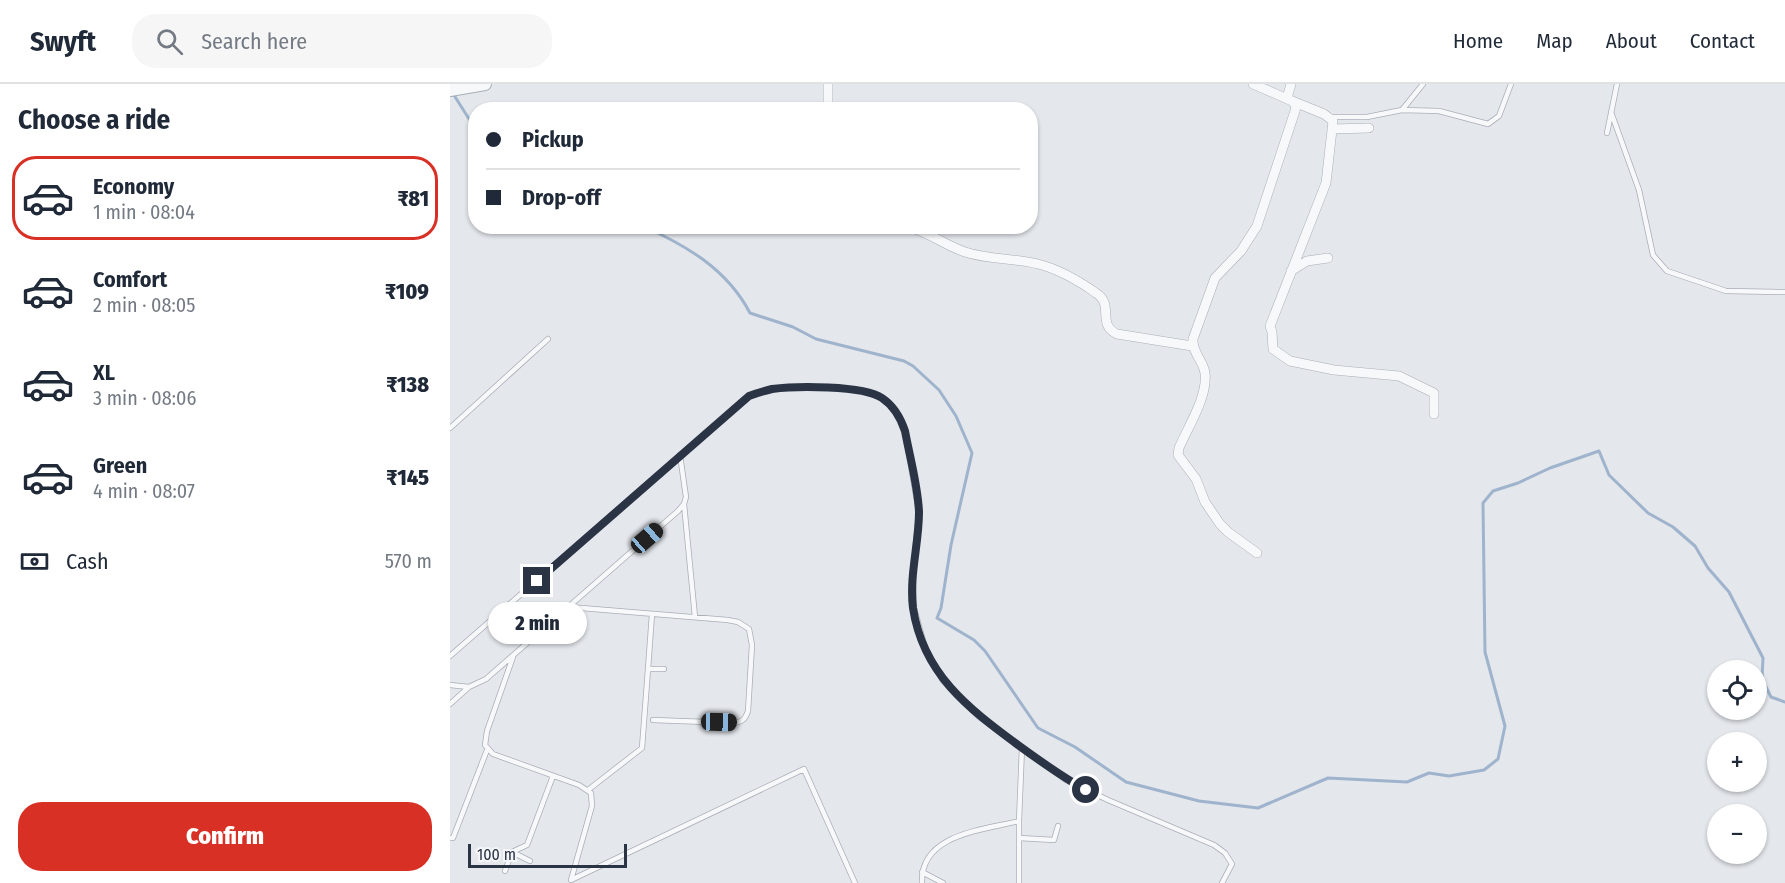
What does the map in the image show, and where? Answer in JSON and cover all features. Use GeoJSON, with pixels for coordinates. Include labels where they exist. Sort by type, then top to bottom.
{"type":"FeatureCollection","features":[{"type":"Feature","properties":{"kind":"street"},"geometry":{"type":"LineString","coordinates":[[450,90],[484,84]]}},
{"type":"Feature","properties":{"kind":"street"},"geometry":{"type":"LineString","coordinates":[[828,84],[828,102]]}},
{"type":"Feature","properties":{"kind":"street"},"geometry":{"type":"LineString","coordinates":[[1253,84],[1330,117],[1333,121],[1326,183],[1270,326],[1273,349],[1290,361],[1323,368],[1399,375],[1434,393],[1434,414]]}},
{"type":"Feature","properties":{"kind":"street"},"geometry":{"type":"LineString","coordinates":[[1257,553],[1220,524],[1205,502],[1196,479],[1178,455],[1204,389],[1205,375],[1203,366],[1192,346],[1193,339],[1215,278],[1242,251],[1257,226],[1295,111],[1296,106],[1290,99],[1291,84]]}},
{"type":"Feature","properties":{"kind":"street"},"geometry":{"type":"LineString","coordinates":[[1332,129],[1369,128]]}},
{"type":"Feature","properties":{"kind":"street"},"geometry":{"type":"LineString","coordinates":[[930,234],[964,252],[1037,264],[1061,273],[1099,294],[1106,306],[1106,325],[1118,334],[1192,346]]}},
{"type":"Feature","properties":{"kind":"street"},"geometry":{"type":"LineString","coordinates":[[1291,271],[1307,261],[1328,258]]}},
{"type":"Feature","properties":{"kind":"lane"},"geometry":{"type":"LineString","coordinates":[[1402,110],[1423,84]]}},
{"type":"Feature","properties":{"kind":"lane"},"geometry":{"type":"LineString","coordinates":[[1330,117],[1367,117],[1402,110],[1448,112],[1488,124],[1499,116],[1510,84]]}},
{"type":"Feature","properties":{"kind":"lane"},"geometry":{"type":"LineString","coordinates":[[1607,133],[1617,84]]}},
{"type":"Feature","properties":{"kind":"lane"},"geometry":{"type":"LineString","coordinates":[[1611,112],[1639,190],[1653,255],[1667,271],[1726,291],[1785,292]]}},
{"type":"Feature","properties":{"kind":"lane"},"geometry":{"type":"LineString","coordinates":[[450,428],[548,339]]}},
{"type":"Feature","properties":{"kind":"lane"},"geometry":{"type":"LineString","coordinates":[[450,656],[744,400],[760,392],[773,389],[826,388],[872,393],[883,398],[902,420],[905,431],[919,513],[912,590],[914,609],[926,651],[935,669],[952,691],[978,716],[1066,780],[1214,845],[1225,853],[1232,864],[1222,883]]}},
{"type":"Feature","properties":{"kind":"lane"},"geometry":{"type":"LineString","coordinates":[[680,455],[686,489],[684,504],[695,617]]}},
{"type":"Feature","properties":{"kind":"lane"},"geometry":{"type":"LineString","coordinates":[[450,704],[469,687],[486,679],[684,504]]}},
{"type":"Feature","properties":{"kind":"lane"},"geometry":{"type":"LineString","coordinates":[[568,607],[728,620],[738,622],[749,629],[752,645],[746,718],[741,722],[733,723],[653,720]]}},
{"type":"Feature","properties":{"kind":"lane"},"geometry":{"type":"LineString","coordinates":[[588,790],[642,748],[652,614]]}},
{"type":"Feature","properties":{"kind":"lane"},"geometry":{"type":"LineString","coordinates":[[514,655],[487,731],[485,745],[487,750],[493,754],[591,793],[592,806],[572,882]]}},
{"type":"Feature","properties":{"kind":"lane"},"geometry":{"type":"LineString","coordinates":[[648,669],[663,669]]}},
{"type":"Feature","properties":{"kind":"lane"},"geometry":{"type":"LineString","coordinates":[[450,685],[469,687]]}},
{"type":"Feature","properties":{"kind":"lane"},"geometry":{"type":"LineString","coordinates":[[1019,883],[1022,747]]}},
{"type":"Feature","properties":{"kind":"lane"},"geometry":{"type":"LineString","coordinates":[[450,838],[453,838],[462,819],[487,750]]}},
{"type":"Feature","properties":{"kind":"lane"},"geometry":{"type":"LineString","coordinates":[[572,882],[804,769],[855,883]]}},
{"type":"Feature","properties":{"kind":"lane"},"geometry":{"type":"LineString","coordinates":[[505,871],[512,852],[526,845],[553,776]]}},
{"type":"Feature","properties":{"kind":"lane"},"geometry":{"type":"LineString","coordinates":[[922,883],[922,872],[927,857],[943,843],[957,837],[1019,821]]}},
{"type":"Feature","properties":{"kind":"lane"},"geometry":{"type":"LineString","coordinates":[[1019,838],[1054,840],[1058,826]]}},
{"type":"Feature","properties":{"kind":"lane"},"geometry":{"type":"LineString","coordinates":[[578,829],[584,834]]}},
{"type":"Feature","properties":{"kind":"lane"},"geometry":{"type":"LineString","coordinates":[[512,852],[530,861]]}},
{"type":"Feature","properties":{"kind":"lane"},"geometry":{"type":"LineString","coordinates":[[922,872],[943,883]]}},
{"type":"Feature","properties":{"kind":"waterway"},"geometry":{"type":"LineString","coordinates":[[452,92],[468,117]]}},
{"type":"Feature","properties":{"kind":"waterway"},"geometry":{"type":"LineString","coordinates":[[659,234],[690,251],[718,271],[741,297],[750,313],[793,327],[816,339],[904,361],[913,366],[939,390],[956,416],[972,453],[951,545],[941,608],[937,618],[974,640],[985,651],[1038,728],[1075,747],[1126,782],[1199,801],[1258,808],[1328,778],[1407,782],[1429,773],[1449,776],[1484,770],[1498,759],[1505,726],[1485,652],[1483,503],[1493,491],[1599,451],[1609,475],[1648,513],[1673,527],[1695,546],[1708,568],[1729,592],[1763,658],[1762,679],[1771,697],[1785,702]]}},
{"type":"Feature","properties":{"kind":"route"},"geometry":{"type":"LineString","coordinates":[[537,581],[749,396],[773,389],[826,388],[872,393],[883,398],[894,410],[902,420],[905,431],[919,513],[913,570],[914,609],[926,651],[935,669],[952,691],[978,716],[1066,780],[1086,790]]}}]}
